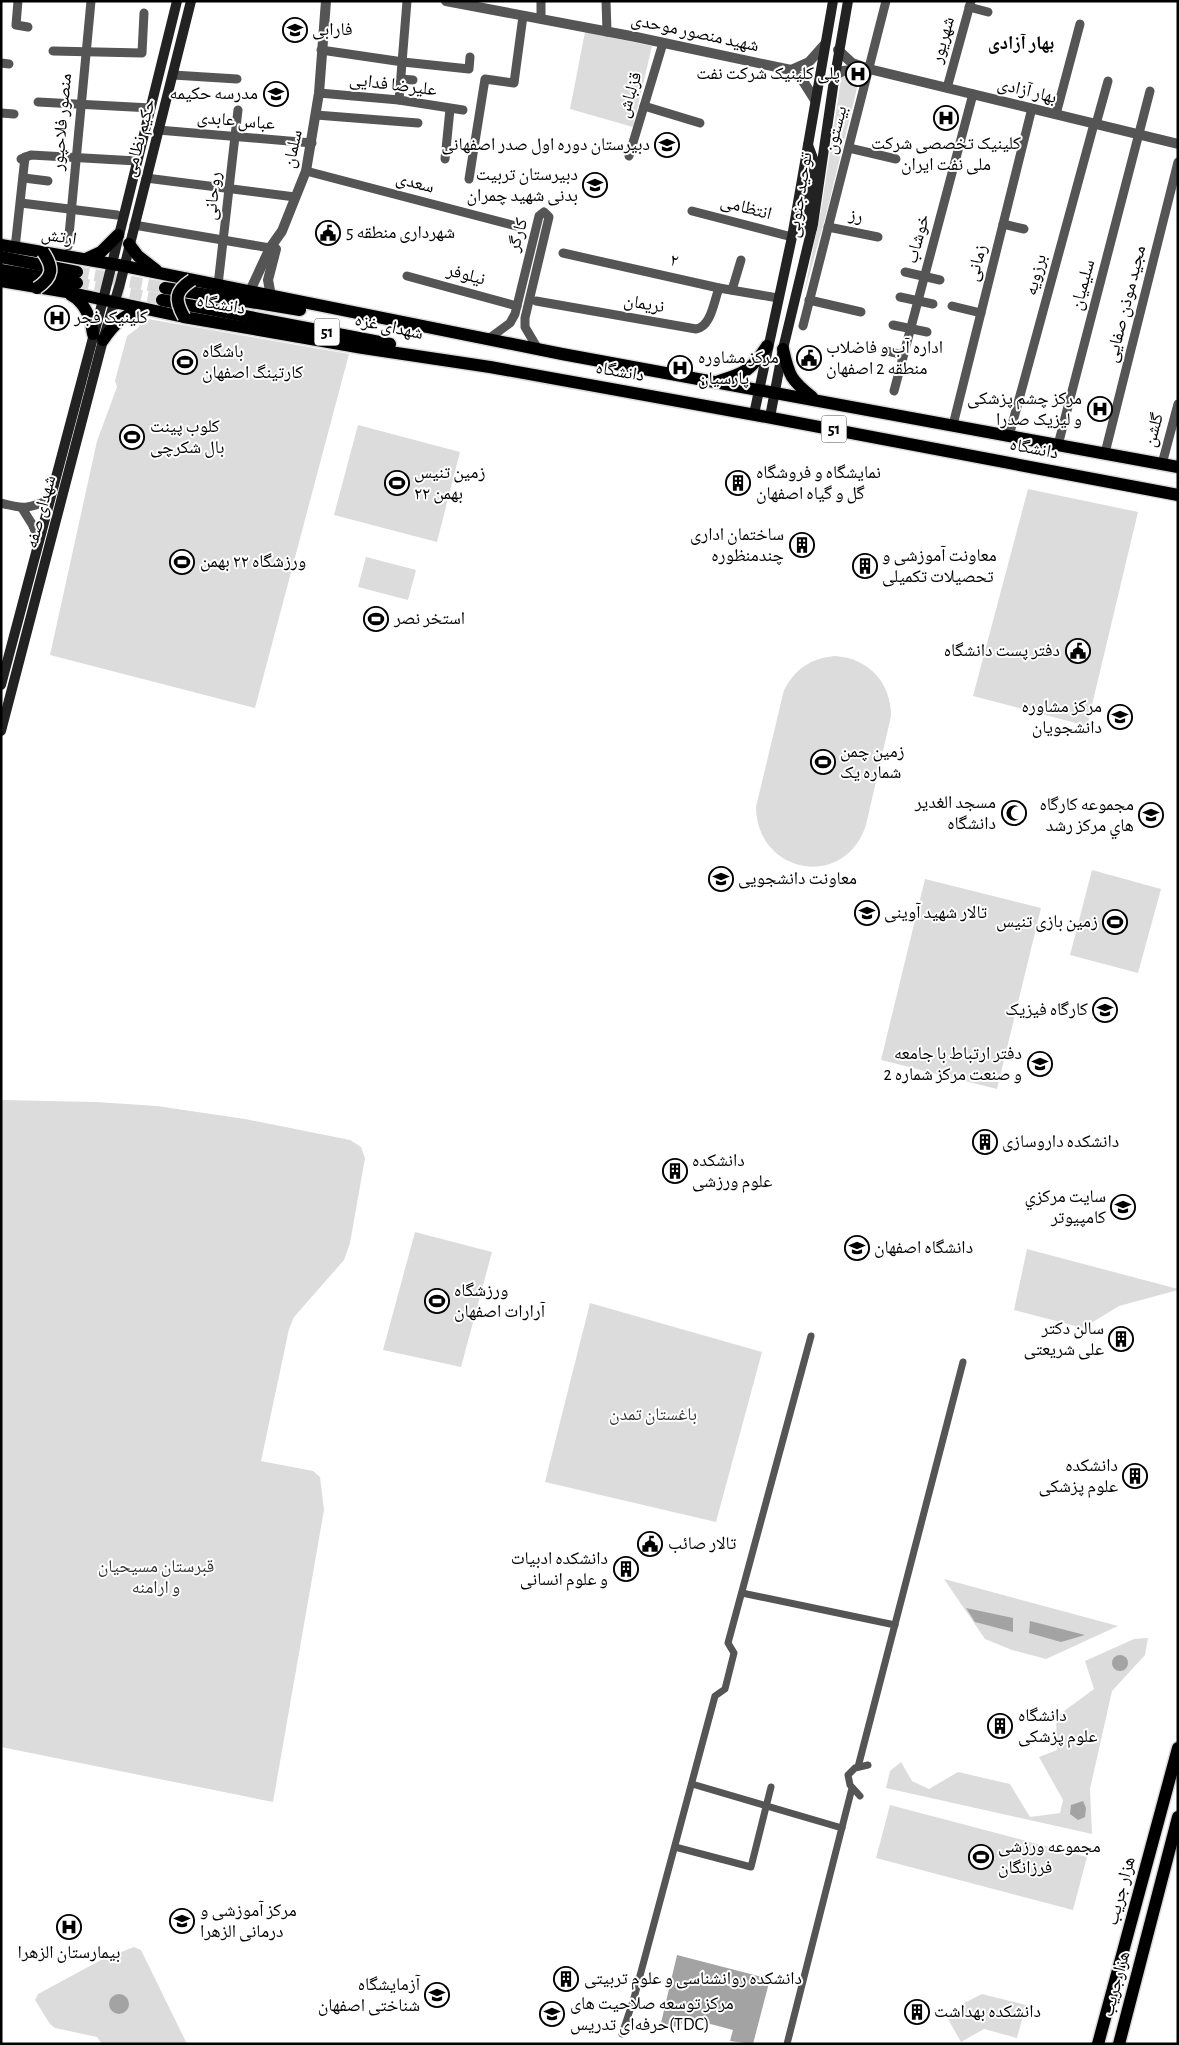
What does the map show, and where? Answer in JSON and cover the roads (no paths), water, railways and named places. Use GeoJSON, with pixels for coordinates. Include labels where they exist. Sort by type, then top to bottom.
{"type":"FeatureCollection","features":[{"type":"Feature","properties":{"kind":"main road","name":"حکیم نظامی"},"geometry":{"type":"LineString","coordinates":[[109,301],[120,284],[121,256],[118,235],[120,216],[138,161],[178,1]]}},
{"type":"Feature","properties":{"kind":"main road","name":"حکیم نظامی"},"geometry":{"type":"LineString","coordinates":[[109,301],[107,282],[121,256],[134,225],[191,1]]}},
{"type":"Feature","properties":{"kind":"main road","name":"توحید جنوبی"},"geometry":{"type":"LineString","coordinates":[[754,414],[767,346],[792,237],[833,1]]}},
{"type":"Feature","properties":{"kind":"main road","name":"توحید جنوبی"},"geometry":{"type":"LineString","coordinates":[[770,417],[783,349],[812,228],[838,50],[848,1]]}},
{"type":"Feature","properties":{"kind":"main road"},"geometry":{"type":"LineString","coordinates":[[808,144],[814,161],[805,230],[808,232],[812,228]]}},
{"type":"Feature","properties":{"kind":"main road"},"geometry":{"type":"LineString","coordinates":[[86,260],[101,252],[118,235]]}},
{"type":"Feature","properties":{"kind":"main road","name":"ارتش"},"geometry":{"type":"LineString","coordinates":[[1,245],[86,260],[121,256]]}},
{"type":"Feature","properties":{"kind":"main road"},"geometry":{"type":"LineString","coordinates":[[37,288],[47,281],[50,273],[51,263],[43,252]]}},
{"type":"Feature","properties":{"kind":"main road"},"geometry":{"type":"LineString","coordinates":[[121,256],[149,266],[162,274]]}},
{"type":"Feature","properties":{"kind":"main road","name":"دانشگاه"},"geometry":{"type":"LineString","coordinates":[[121,256],[162,274],[538,350],[758,390]]}},
{"type":"Feature","properties":{"kind":"main road"},"geometry":{"type":"LineString","coordinates":[[1,257],[77,278],[1,270]]}},
{"type":"Feature","properties":{"kind":"main road"},"geometry":{"type":"LineString","coordinates":[[184,317],[178,306],[178,297],[181,287],[192,280]]}},
{"type":"Feature","properties":{"kind":"main road"},"geometry":{"type":"LineString","coordinates":[[1,282],[67,292],[109,301]]}},
{"type":"Feature","properties":{"kind":"main road"},"geometry":{"type":"LineString","coordinates":[[67,292],[77,298],[83,305],[98,337],[132,312],[144,309]]}},
{"type":"Feature","properties":{"kind":"main road","name":"شهدای غزه"},"geometry":{"type":"LineString","coordinates":[[487,340],[163,294],[490,367]]}},
{"type":"Feature","properties":{"kind":"main road","name":"دانشگاه"},"geometry":{"type":"LineString","coordinates":[[109,301],[184,317],[362,348],[490,367],[754,414],[1178,495]]}},
{"type":"Feature","properties":{"kind":"main road","name":"شهدای صفه"},"geometry":{"type":"LineString","coordinates":[[1,686],[49,500],[109,301]]}},
{"type":"Feature","properties":{"kind":"main road","name":"شهدای صفه"},"geometry":{"type":"LineString","coordinates":[[1,731],[5,703],[98,337]]}},
{"type":"Feature","properties":{"kind":"main road"},"geometry":{"type":"LineString","coordinates":[[714,382],[741,374],[754,365],[767,346]]}},
{"type":"Feature","properties":{"kind":"main road"},"geometry":{"type":"LineString","coordinates":[[783,349],[789,372],[795,383],[814,399]]}},
{"type":"Feature","properties":{"kind":"main road","name":"51"},"geometry":{"type":"LineString","coordinates":[[758,390],[776,392]]}},
{"type":"Feature","properties":{"kind":"main road","name":"دانشگاه"},"geometry":{"type":"LineString","coordinates":[[776,392],[1178,467]]}},
{"type":"Feature","properties":{"kind":"main road"},"geometry":{"type":"LineString","coordinates":[[1,655],[11,647]]}},
{"type":"Feature","properties":{"kind":"main road"},"geometry":{"type":"LineString","coordinates":[[1,686],[5,703]]}},
{"type":"Feature","properties":{"kind":"main road","name":"هزار جریب"},"geometry":{"type":"LineString","coordinates":[[1098,2044],[1178,1748]]}},
{"type":"Feature","properties":{"kind":"main road","name":"هزارجریب"},"geometry":{"type":"LineString","coordinates":[[1119,2044],[1178,1817]]}},
{"type":"Feature","properties":{"kind":"street"},"geometry":{"type":"LineString","coordinates":[[18,1],[16,25],[28,27]]}},
{"type":"Feature","properties":{"kind":"street","name":"منصور فلاحپور"},"geometry":{"type":"LineString","coordinates":[[68,246],[91,1]]}},
{"type":"Feature","properties":{"kind":"street","name":"سلمان"},"geometry":{"type":"LineString","coordinates":[[250,292],[262,279],[270,248],[282,231],[306,171],[319,93],[326,1]]}},
{"type":"Feature","properties":{"kind":"street"},"geometry":{"type":"LineString","coordinates":[[399,100],[408,1]]}},
{"type":"Feature","properties":{"kind":"street","name":"شهید منصور موحدی"},"geometry":{"type":"LineString","coordinates":[[446,1],[499,6],[523,16],[790,70]]}},
{"type":"Feature","properties":{"kind":"street"},"geometry":{"type":"LineString","coordinates":[[540,19],[541,1]]}},
{"type":"Feature","properties":{"kind":"street"},"geometry":{"type":"LineString","coordinates":[[606,1],[607,32]]}},
{"type":"Feature","properties":{"kind":"street","name":"بیستون"},"geometry":{"type":"LineString","coordinates":[[803,326],[886,1]]}},
{"type":"Feature","properties":{"kind":"street"},"geometry":{"type":"LineString","coordinates":[[970,4],[988,12]]}},
{"type":"Feature","properties":{"kind":"street","name":"شهریور"},"geometry":{"type":"LineString","coordinates":[[947,88],[970,4]]}},
{"type":"Feature","properties":{"kind":"street"},"geometry":{"type":"LineString","coordinates":[[53,51],[142,53],[144,13]]}},
{"type":"Feature","properties":{"kind":"street"},"geometry":{"type":"LineString","coordinates":[[469,179],[485,79],[514,83],[523,16]]}},
{"type":"Feature","properties":{"kind":"street"},"geometry":{"type":"LineString","coordinates":[[1056,114],[1080,24]]}},
{"type":"Feature","properties":{"kind":"street","name":"قزلباش"},"geometry":{"type":"LineString","coordinates":[[629,156],[663,43]]}},
{"type":"Feature","properties":{"kind":"street"},"geometry":{"type":"LineString","coordinates":[[815,100],[803,81],[790,70],[809,62],[825,44]]}},
{"type":"Feature","properties":{"kind":"street"},"geometry":{"type":"LineString","coordinates":[[322,50],[403,62],[469,69],[470,57]]}},
{"type":"Feature","properties":{"kind":"street","name":"بهار آزادی"},"geometry":{"type":"LineString","coordinates":[[838,50],[852,63],[869,69],[1178,144]]}},
{"type":"Feature","properties":{"kind":"street","name":"بهار آزادی"},"geometry":{"type":"LineString","coordinates":[[834,76],[850,69],[869,69]]}},
{"type":"Feature","properties":{"kind":"street"},"geometry":{"type":"LineString","coordinates":[[173,75],[237,79]]}},
{"type":"Feature","properties":{"kind":"street"},"geometry":{"type":"LineString","coordinates":[[401,79],[413,80]]}},
{"type":"Feature","properties":{"kind":"street","name":"برزویه"},"geometry":{"type":"LineString","coordinates":[[1009,436],[1108,81]]}},
{"type":"Feature","properties":{"kind":"street","name":"سلیمیان"},"geometry":{"type":"LineString","coordinates":[[1058,444],[1150,91]]}},
{"type":"Feature","properties":{"kind":"street","name":"علیرضا فدایی"},"geometry":{"type":"LineString","coordinates":[[319,93],[399,100],[463,110]]}},
{"type":"Feature","properties":{"kind":"street","name":"خوشاب"},"geometry":{"type":"LineString","coordinates":[[894,391],[973,94]]}},
{"type":"Feature","properties":{"kind":"street"},"geometry":{"type":"LineString","coordinates":[[38,102],[151,108]]}},
{"type":"Feature","properties":{"kind":"street"},"geometry":{"type":"LineString","coordinates":[[644,106],[700,124]]}},
{"type":"Feature","properties":{"kind":"street","name":"زمانی"},"geometry":{"type":"LineString","coordinates":[[953,425],[1032,108]]}},
{"type":"Feature","properties":{"kind":"street"},"geometry":{"type":"LineString","coordinates":[[445,159],[450,109]]}},
{"type":"Feature","properties":{"kind":"street","name":"روحانی"},"geometry":{"type":"LineString","coordinates":[[218,285],[225,241],[238,110]]}},
{"type":"Feature","properties":{"kind":"street"},"geometry":{"type":"LineString","coordinates":[[1,113],[14,114]]}},
{"type":"Feature","properties":{"kind":"street"},"geometry":{"type":"LineString","coordinates":[[316,114],[418,123]]}},
{"type":"Feature","properties":{"kind":"street","name":"عباس عابدی"},"geometry":{"type":"LineString","coordinates":[[158,130],[312,143]]}},
{"type":"Feature","properties":{"kind":"street"},"geometry":{"type":"LineString","coordinates":[[849,148],[896,159]]}},
{"type":"Feature","properties":{"kind":"street"},"geometry":{"type":"LineString","coordinates":[[15,248],[24,178],[23,158],[31,156],[138,161]]}},
{"type":"Feature","properties":{"kind":"street","name":"مجید موذن صفایی"},"geometry":{"type":"LineString","coordinates":[[1105,453],[1178,162]]}},
{"type":"Feature","properties":{"kind":"street","name":"سعدی"},"geometry":{"type":"LineString","coordinates":[[306,171],[516,226]]}},
{"type":"Feature","properties":{"kind":"street"},"geometry":{"type":"LineString","coordinates":[[24,178],[48,181]]}},
{"type":"Feature","properties":{"kind":"street"},"geometry":{"type":"LineString","coordinates":[[146,178],[295,197]]}},
{"type":"Feature","properties":{"kind":"street"},"geometry":{"type":"LineString","coordinates":[[21,203],[120,216]]}},
{"type":"Feature","properties":{"kind":"street","name":"انتظامی"},"geometry":{"type":"LineString","coordinates":[[692,211],[792,237]]}},
{"type":"Feature","properties":{"kind":"street","name":"کارگر"},"geometry":{"type":"LineString","coordinates":[[487,340],[510,324],[517,306],[539,216],[544,212],[549,217],[525,318],[525,327],[538,350]]}},
{"type":"Feature","properties":{"kind":"street"},"geometry":{"type":"LineString","coordinates":[[1003,224],[1024,229]]}},
{"type":"Feature","properties":{"kind":"street"},"geometry":{"type":"LineString","coordinates":[[134,225],[270,248]]}},
{"type":"Feature","properties":{"kind":"street","name":"رز"},"geometry":{"type":"LineString","coordinates":[[828,227],[878,237]]}},
{"type":"Feature","properties":{"kind":"street"},"geometry":{"type":"LineString","coordinates":[[271,296],[262,279],[282,231]]}},
{"type":"Feature","properties":{"kind":"street","name":"۲"},"geometry":{"type":"LineString","coordinates":[[564,253],[719,288],[778,298]]}},
{"type":"Feature","properties":{"kind":"street"},"geometry":{"type":"LineString","coordinates":[[732,290],[741,260]]}},
{"type":"Feature","properties":{"kind":"street"},"geometry":{"type":"LineString","coordinates":[[904,272],[940,280]]}},
{"type":"Feature","properties":{"kind":"street","name":"نیلوفر"},"geometry":{"type":"LineString","coordinates":[[407,276],[517,306]]}},
{"type":"Feature","properties":{"kind":"street","name":"نریمان"},"geometry":{"type":"LineString","coordinates":[[536,301],[696,329],[702,328],[706,324],[719,288]]}},
{"type":"Feature","properties":{"kind":"street"},"geometry":{"type":"LineString","coordinates":[[900,297],[932,304]]}},
{"type":"Feature","properties":{"kind":"street"},"geometry":{"type":"LineString","coordinates":[[809,300],[861,312]]}},
{"type":"Feature","properties":{"kind":"street"},"geometry":{"type":"LineString","coordinates":[[952,306],[981,313]]}},
{"type":"Feature","properties":{"kind":"street"},"geometry":{"type":"LineString","coordinates":[[893,325],[927,332]]}},
{"type":"Feature","properties":{"kind":"street"},"geometry":{"type":"LineString","coordinates":[[887,351],[904,355]]}},
{"type":"Feature","properties":{"kind":"street","name":"گلشن"},"geometry":{"type":"LineString","coordinates":[[1162,464],[1178,404]]}},
{"type":"Feature","properties":{"kind":"street"},"geometry":{"type":"LineString","coordinates":[[1,503],[22,508],[35,506],[49,500]]}},
{"type":"Feature","properties":{"kind":"street"},"geometry":{"type":"LineString","coordinates":[[22,508],[39,540]]}},
{"type":"Feature","properties":{"kind":"street"},"geometry":{"type":"LineString","coordinates":[[622,2034],[715,1696],[725,1690],[734,1653],[728,1644],[811,1336]]}},
{"type":"Feature","properties":{"kind":"street"},"geometry":{"type":"LineString","coordinates":[[858,1767],[963,1362]]}},
{"type":"Feature","properties":{"kind":"street"},"geometry":{"type":"LineString","coordinates":[[742,1592],[895,1625]]}},
{"type":"Feature","properties":{"kind":"street"},"geometry":{"type":"LineString","coordinates":[[860,1796],[852,1788],[848,1775],[858,1767],[868,1765]]}},
{"type":"Feature","properties":{"kind":"street"},"geometry":{"type":"LineString","coordinates":[[692,1784],[842,1828]]}},
{"type":"Feature","properties":{"kind":"street"},"geometry":{"type":"LineString","coordinates":[[675,1846],[751,1867],[772,1787]]}},
{"type":"Feature","properties":{"kind":"street"},"geometry":{"type":"LineString","coordinates":[[787,2044],[852,1788]]}},
{"type":"Feature","properties":{"kind":"tunnel"},"geometry":{"type":"LineString","coordinates":[[77,272],[165,288]]}},
{"type":"Feature","properties":{"kind":"tunnel"},"geometry":{"type":"LineString","coordinates":[[77,283],[162,300]]}},
{"type":"Feature","properties":{"kind":"place","name":"فارابی"},"geometry":{"type":"Point","coordinates":[295,30]}},
{"type":"Feature","properties":{"kind":"place","name":"پلی کلینیک شرکت نفت"},"geometry":{"type":"Point","coordinates":[858,74]}},
{"type":"Feature","properties":{"kind":"place","name":"مدرسه حکیمه"},"geometry":{"type":"Point","coordinates":[276,94]}},
{"type":"Feature","properties":{"kind":"place","name":"کلینیک تخصصی شرکت ملی نفت ایران"},"geometry":{"type":"Point","coordinates":[946,118]}},
{"type":"Feature","properties":{"kind":"place","name":"دبیرستان دوره اول صدر اصفهانی"},"geometry":{"type":"Point","coordinates":[667,145]}},
{"type":"Feature","properties":{"kind":"place","name":"دبیرستان تربیت بدنی شهید چمران"},"geometry":{"type":"Point","coordinates":[595,185]}},
{"type":"Feature","properties":{"kind":"place","name":"شهرداری منطقه 5"},"geometry":{"type":"Point","coordinates":[328,233]}},
{"type":"Feature","properties":{"kind":"place","name":"کلینیک فجر"},"geometry":{"type":"Point","coordinates":[57,318]}},
{"type":"Feature","properties":{"kind":"place","name":"اداره آب و فاضلاب منطقه 2 اصفهان"},"geometry":{"type":"Point","coordinates":[809,358]}},
{"type":"Feature","properties":{"kind":"place","name":"باشگاه کارتینگ اصفهان"},"geometry":{"type":"Point","coordinates":[185,362]}},
{"type":"Feature","properties":{"kind":"place","name":"مرکز مشاوره پارسیان"},"geometry":{"type":"Point","coordinates":[680,368]}},
{"type":"Feature","properties":{"kind":"place","name":"مرکز چشم پزشکی و لیزیک صدرا"},"geometry":{"type":"Point","coordinates":[1100,409]}},
{"type":"Feature","properties":{"kind":"place","name":"کلوب پینت بال شکرچی"},"geometry":{"type":"Point","coordinates":[132,437]}},
{"type":"Feature","properties":{"kind":"place","name":"زمین تنیس ۲۲ بهمن"},"geometry":{"type":"Point","coordinates":[397,483]}},
{"type":"Feature","properties":{"kind":"place","name":"نمایشگاه و فروشگاه گل و گیاه اصفهان"},"geometry":{"type":"Point","coordinates":[738,483]}},
{"type":"Feature","properties":{"kind":"place","name":"ساختمان اداری چندمنظوره"},"geometry":{"type":"Point","coordinates":[802,545]}},
{"type":"Feature","properties":{"kind":"place","name":"ورزشگاه ۲۲ بهمن"},"geometry":{"type":"Point","coordinates":[182,562]}},
{"type":"Feature","properties":{"kind":"place","name":"معاونت آموزشی و تحصیلات تکمیلی"},"geometry":{"type":"Point","coordinates":[865,566]}},
{"type":"Feature","properties":{"kind":"place","name":"استخر نصر"},"geometry":{"type":"Point","coordinates":[376,619]}},
{"type":"Feature","properties":{"kind":"place","name":"دفتر پست دانشگاه"},"geometry":{"type":"Point","coordinates":[1078,651]}},
{"type":"Feature","properties":{"kind":"place","name":"مرکز مشاوره دانشجویان"},"geometry":{"type":"Point","coordinates":[1120,717]}},
{"type":"Feature","properties":{"kind":"place","name":"زمین چمن شماره یک"},"geometry":{"type":"Point","coordinates":[823,762]}},
{"type":"Feature","properties":{"kind":"place","name":"مسجد الغدیر دانشگاه"},"geometry":{"type":"Point","coordinates":[1014,813]}},
{"type":"Feature","properties":{"kind":"place","name":"مجموعه کارگاه هاي مرکز رشد"},"geometry":{"type":"Point","coordinates":[1151,815]}},
{"type":"Feature","properties":{"kind":"place","name":"معاونت دانشجویی"},"geometry":{"type":"Point","coordinates":[721,879]}},
{"type":"Feature","properties":{"kind":"place","name":"تالار شهید آوینی"},"geometry":{"type":"Point","coordinates":[867,913]}},
{"type":"Feature","properties":{"kind":"place","name":"زمین بازی تنیس"},"geometry":{"type":"Point","coordinates":[1115,922]}},
{"type":"Feature","properties":{"kind":"place","name":"کارگاه فیزیک"},"geometry":{"type":"Point","coordinates":[1105,1010]}},
{"type":"Feature","properties":{"kind":"place","name":"دفتر ارتباط با جامعه و صنعت مرکز شماره 2"},"geometry":{"type":"Point","coordinates":[1040,1064]}},
{"type":"Feature","properties":{"kind":"place","name":"دانشکده داروسازی"},"geometry":{"type":"Point","coordinates":[985,1142]}},
{"type":"Feature","properties":{"kind":"place","name":"دانشکده علوم ورزشی"},"geometry":{"type":"Point","coordinates":[675,1171]}},
{"type":"Feature","properties":{"kind":"place","name":"سايت مرکزي کامپيوتر"},"geometry":{"type":"Point","coordinates":[1123,1207]}},
{"type":"Feature","properties":{"kind":"place","name":"دانشگاه اصفهان"},"geometry":{"type":"Point","coordinates":[857,1248]}},
{"type":"Feature","properties":{"kind":"place","name":"ورزشگاه آرارات اصفهان"},"geometry":{"type":"Point","coordinates":[437,1301]}},
{"type":"Feature","properties":{"kind":"place","name":"سالن دکتر علی شریعتی"},"geometry":{"type":"Point","coordinates":[1121,1339]}},
{"type":"Feature","properties":{"kind":"place","name":"دانشکده علوم پزشکی"},"geometry":{"type":"Point","coordinates":[1135,1476]}},
{"type":"Feature","properties":{"kind":"place","name":"تالار صائب"},"geometry":{"type":"Point","coordinates":[650,1544]}},
{"type":"Feature","properties":{"kind":"place","name":"دانشکده ادبیات و علوم انسانی"},"geometry":{"type":"Point","coordinates":[626,1569]}},
{"type":"Feature","properties":{"kind":"place","name":"دانشگاه علوم پزشکی"},"geometry":{"type":"Point","coordinates":[1000,1726]}},
{"type":"Feature","properties":{"kind":"place","name":"مجموعه ورزشی فرزانگان"},"geometry":{"type":"Point","coordinates":[981,1857]}},
{"type":"Feature","properties":{"kind":"place","name":"مرکز آموزشی و درمانی الزهرا"},"geometry":{"type":"Point","coordinates":[182,1921]}},
{"type":"Feature","properties":{"kind":"place","name":"بیمارستان الزهرا"},"geometry":{"type":"Point","coordinates":[69,1927]}},
{"type":"Feature","properties":{"kind":"place","name":"دانشکده روانشناسی و علوم تربیتی"},"geometry":{"type":"Point","coordinates":[566,1979]}},
{"type":"Feature","properties":{"kind":"place","name":"آزمایشگاه شناختی اصفهان"},"geometry":{"type":"Point","coordinates":[437,1995]}},
{"type":"Feature","properties":{"kind":"place","name":"دانشکده بهداشت"},"geometry":{"type":"Point","coordinates":[917,2012]}},
{"type":"Feature","properties":{"kind":"place","name":"مرکز توسعه صلاحیت های حرفه‌ای تدریس(TDC)"},"geometry":{"type":"Point","coordinates":[552,2014]}},
{"type":"Feature","properties":{"kind":"district","name":"بهار آزادی"},"geometry":{"type":"Point","coordinates":[1021,43]}},
{"type":"Feature","properties":{"kind":"park label","name":"باغستان تمدن"},"geometry":{"type":"Point","coordinates":[653,1415]}},
{"type":"Feature","properties":{"kind":"park label","name":"قبرستان مسیحیان و ارامنه"},"geometry":{"type":"Point","coordinates":[156,1577]}}]}
